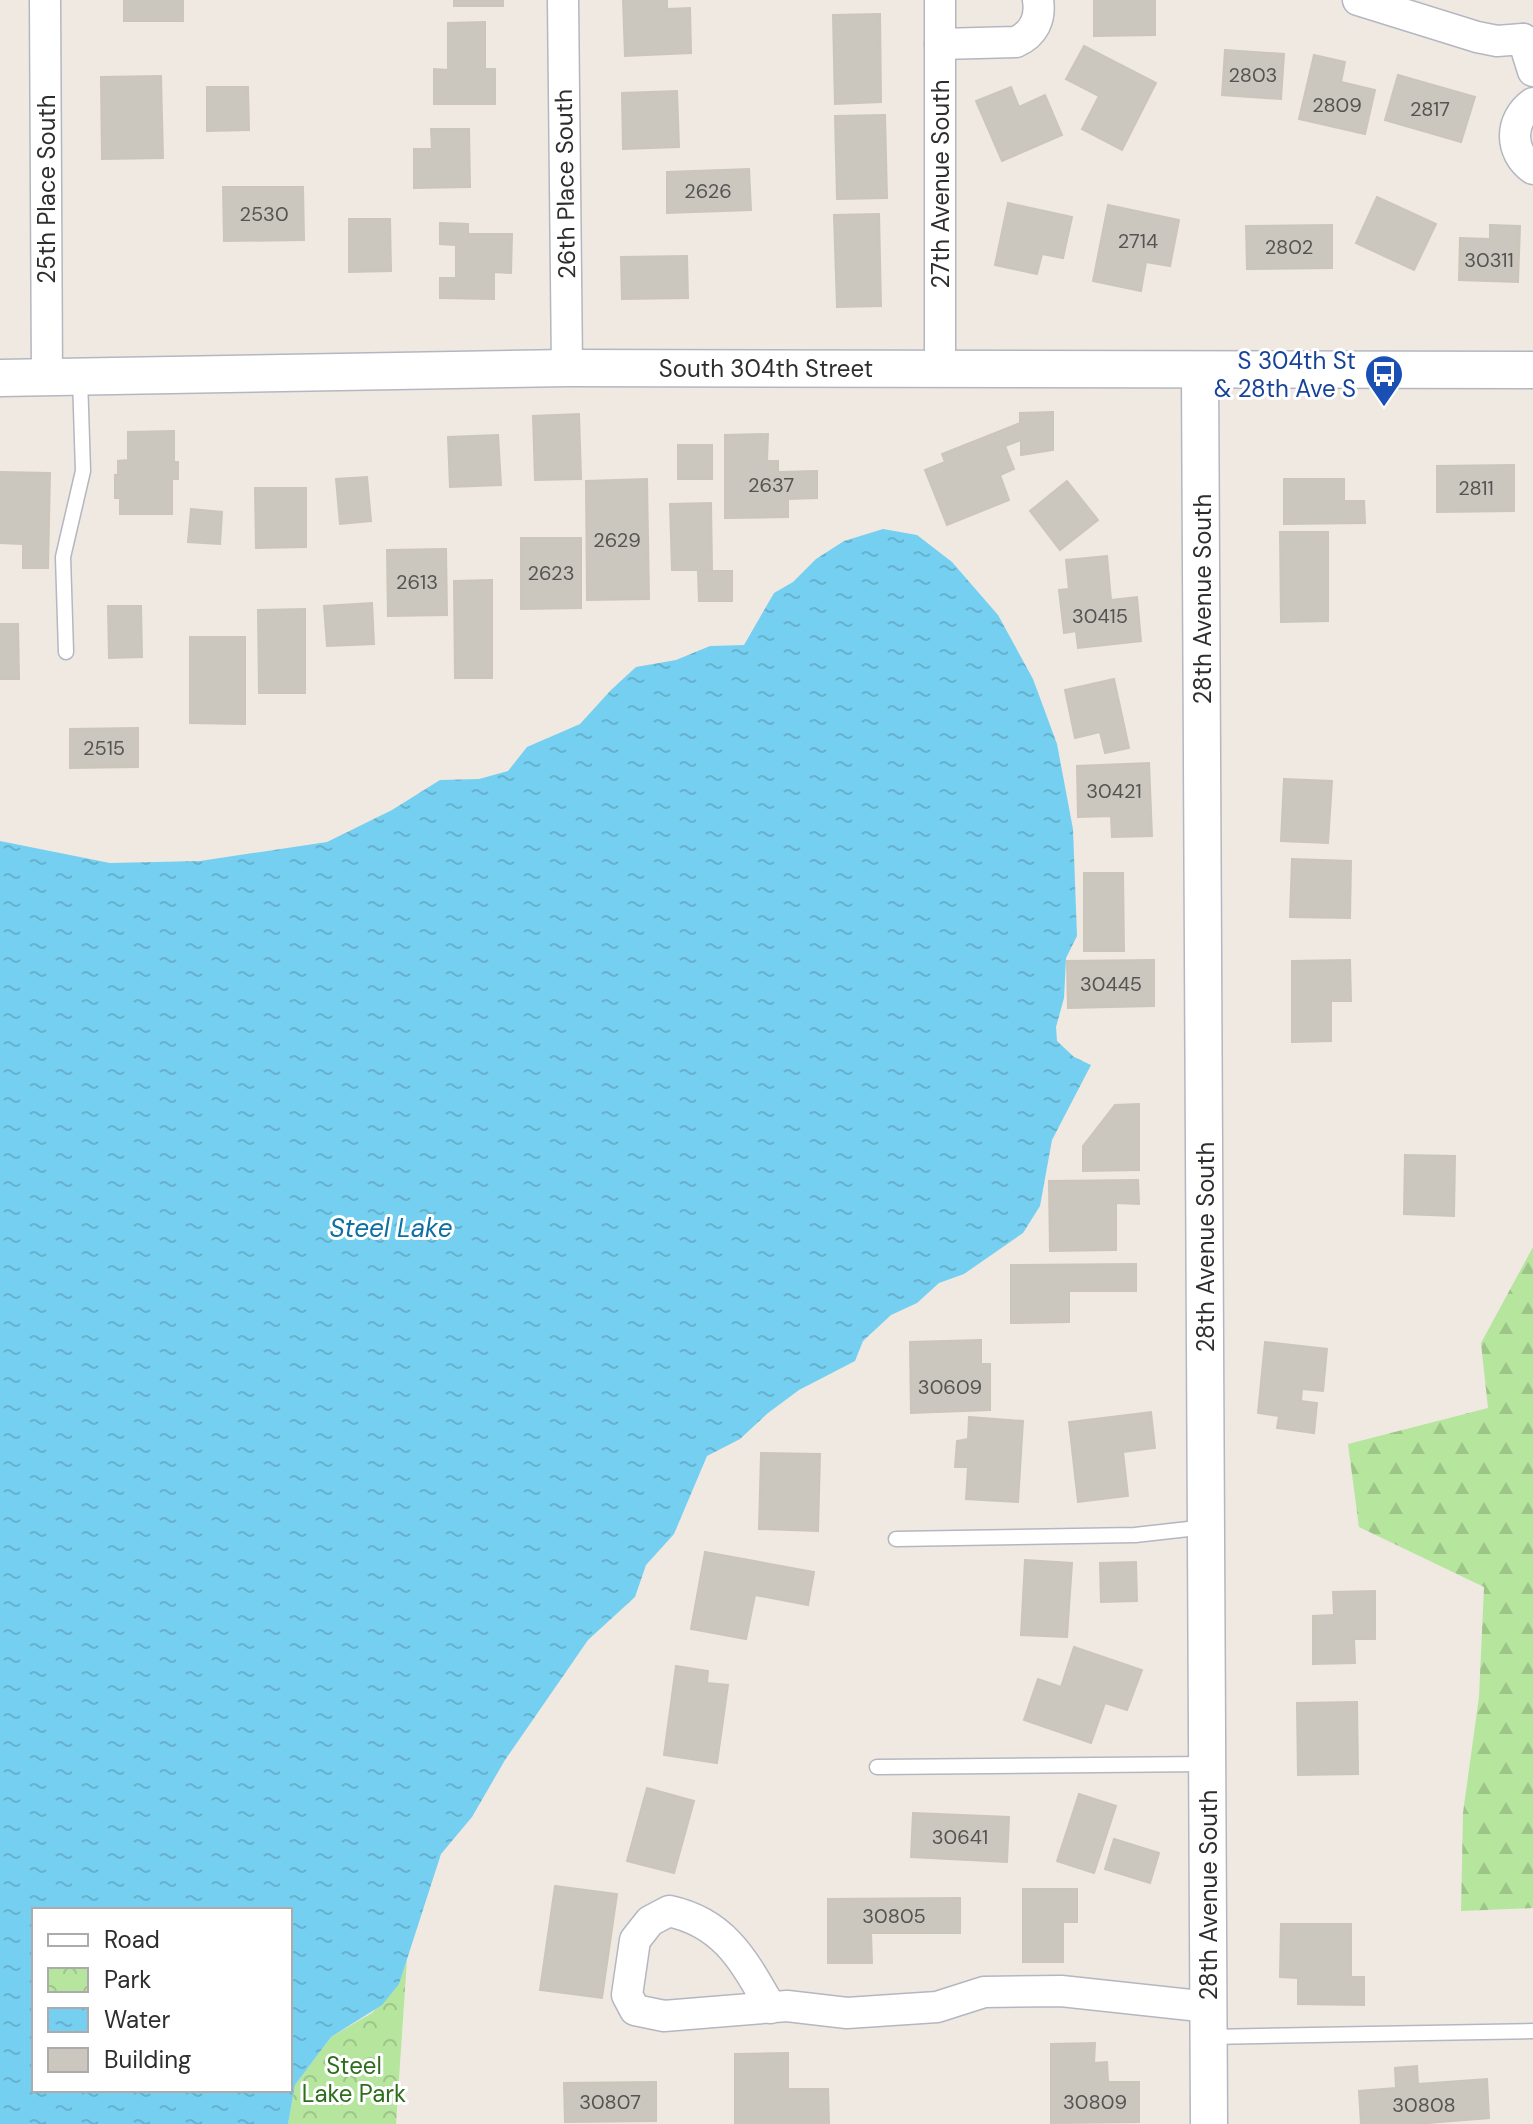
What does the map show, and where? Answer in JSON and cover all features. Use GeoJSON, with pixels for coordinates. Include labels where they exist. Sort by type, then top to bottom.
{"type":"FeatureCollection","features":[{"type":"Feature","properties":{"kind":"street","name":"25th Place South"},"geometry":{"type":"LineString","coordinates":[[45,0],[63,378]]}},
{"type":"Feature","properties":{"kind":"street","name":"26th Place South"},"geometry":{"type":"LineString","coordinates":[[563,0],[567,368]]}},
{"type":"Feature","properties":{"kind":"street","name":"27th Avenue South"},"geometry":{"type":"LineString","coordinates":[[940,0],[940,368]]}},
{"type":"Feature","properties":{"kind":"street"},"geometry":{"type":"LineString","coordinates":[[940,44],[1016,42],[1027,37],[1038,17],[1038,0]]}},
{"type":"Feature","properties":{"kind":"street"},"geometry":{"type":"LineString","coordinates":[[1358,0],[1477,37],[1497,41],[1528,34],[1533,71]]}},
{"type":"Feature","properties":{"kind":"street"},"geometry":{"type":"LineString","coordinates":[[1533,103],[1521,114],[1515,126],[1514,140],[1518,153],[1533,169]]}},
{"type":"Feature","properties":{"kind":"street","name":"South 304th Street"},"geometry":{"type":"LineString","coordinates":[[0,378],[567,368],[1533,370]]}},
{"type":"Feature","properties":{"kind":"street","name":"28th Avenue South"},"geometry":{"type":"LineString","coordinates":[[1200,370],[1209,2124]]}},
{"type":"Feature","properties":{"kind":"street"},"geometry":{"type":"LineString","coordinates":[[771,2008],[742,1958],[717,1932],[689,1915],[669,1911],[650,1921],[635,1940],[627,1995],[635,2010],[664,2016],[771,2008],[787,2006],[847,2013],[937,2007],[984,1992],[1061,1991],[1209,2022]]}},
{"type":"Feature","properties":{"kind":"lane"},"geometry":{"type":"LineString","coordinates":[[63,378],[83,471],[63,557],[66,652]]}},
{"type":"Feature","properties":{"kind":"lane"},"geometry":{"type":"LineString","coordinates":[[896,1539],[1135,1535],[1206,1527]]}},
{"type":"Feature","properties":{"kind":"lane"},"geometry":{"type":"LineString","coordinates":[[877,1767],[1207,1764]]}},
{"type":"Feature","properties":{"kind":"lane"},"geometry":{"type":"LineString","coordinates":[[1209,2022],[1533,2031]]}},
{"type":"Feature","properties":{"kind":"green space"},"geometry":{"type":"Polygon","coordinates":[[[1533,1247],[1533,1908],[1461,1911],[1463,1813],[1479,1697],[1484,1587],[1359,1527],[1348,1444],[1488,1408],[1481,1343],[1533,1247]]]}},
{"type":"Feature","properties":{"kind":"green space","name":"Steel Lake Park"},"geometry":{"type":"Polygon","coordinates":[[[407,1959],[396,2124],[288,2124],[295,2085],[331,2037],[372,2013],[399,1983],[407,1959]]]}},
{"type":"Feature","properties":{"kind":"water","name":"Steel Lake"},"geometry":{"type":"Polygon","coordinates":[[[883,529],[917,535],[952,562],[998,615],[1033,679],[1057,744],[1073,829],[1077,936],[1066,958],[1064,998],[1056,1027],[1057,1041],[1074,1057],[1091,1065],[1052,1140],[1040,1206],[1023,1233],[964,1274],[939,1283],[917,1303],[891,1315],[863,1341],[855,1361],[799,1390],[740,1439],[707,1456],[674,1534],[646,1565],[635,1597],[588,1640],[505,1760],[472,1817],[441,1854],[399,1984],[382,2005],[331,2037],[295,2085],[288,2124],[0,2124],[0,841],[110,863],[200,861],[327,842],[392,810],[440,780],[479,779],[508,771],[527,747],[580,724],[636,667],[676,660],[710,646],[744,645],[774,593],[793,582],[816,559],[844,541],[883,529]]]}},
{"type":"Feature","properties":{"kind":"building"},"geometry":{"type":"Polygon","coordinates":[[[124,0],[183,0],[183,21],[124,21],[124,0]]]}},
{"type":"Feature","properties":{"kind":"building"},"geometry":{"type":"Polygon","coordinates":[[[454,0],[503,0],[503,6],[454,6],[454,0]]]}},
{"type":"Feature","properties":{"kind":"building"},"geometry":{"type":"Polygon","coordinates":[[[623,0],[667,0],[667,9],[690,8],[691,53],[625,56],[623,0]]]}},
{"type":"Feature","properties":{"kind":"building"},"geometry":{"type":"Polygon","coordinates":[[[1094,0],[1155,0],[1155,35],[1094,36],[1094,0]]]}},
{"type":"Feature","properties":{"kind":"building"},"geometry":{"type":"Polygon","coordinates":[[[880,14],[881,102],[835,104],[833,15],[880,14]]]}},
{"type":"Feature","properties":{"kind":"building"},"geometry":{"type":"Polygon","coordinates":[[[485,22],[485,69],[495,69],[495,104],[434,104],[434,69],[448,70],[448,23],[485,22]]]}},
{"type":"Feature","properties":{"kind":"building"},"geometry":{"type":"Polygon","coordinates":[[[1084,46],[1156,83],[1122,150],[1082,129],[1099,96],[1066,79],[1084,46]]]}},
{"type":"Feature","properties":{"kind":"building"},"geometry":{"type":"Polygon","coordinates":[[[1225,50],[1284,54],[1281,99],[1222,95],[1225,50]]]}},
{"type":"Feature","properties":{"kind":"building"},"geometry":{"type":"Polygon","coordinates":[[[1314,55],[1345,62],[1341,82],[1375,90],[1365,134],[1299,119],[1314,55]]]}},
{"type":"Feature","properties":{"kind":"building"},"geometry":{"type":"Polygon","coordinates":[[[1398,75],[1475,97],[1461,142],[1385,120],[1398,75]]]}},
{"type":"Feature","properties":{"kind":"building"},"geometry":{"type":"Polygon","coordinates":[[[161,76],[163,158],[102,159],[101,77],[161,76]]]}},
{"type":"Feature","properties":{"kind":"building"},"geometry":{"type":"Polygon","coordinates":[[[207,87],[248,87],[249,130],[207,131],[207,87]]]}},
{"type":"Feature","properties":{"kind":"building"},"geometry":{"type":"Polygon","coordinates":[[[1011,87],[1019,107],[1045,95],[1062,135],[1002,161],[976,101],[1011,87]]]}},
{"type":"Feature","properties":{"kind":"building"},"geometry":{"type":"Polygon","coordinates":[[[677,91],[679,147],[623,149],[622,93],[677,91]]]}},
{"type":"Feature","properties":{"kind":"building"},"geometry":{"type":"Polygon","coordinates":[[[885,115],[887,198],[837,199],[835,116],[885,115]]]}},
{"type":"Feature","properties":{"kind":"building"},"geometry":{"type":"Polygon","coordinates":[[[431,129],[469,129],[470,187],[414,188],[414,149],[432,149],[431,129]]]}},
{"type":"Feature","properties":{"kind":"building"},"geometry":{"type":"Polygon","coordinates":[[[749,169],[751,210],[667,213],[667,172],[749,169]]]}},
{"type":"Feature","properties":{"kind":"building"},"geometry":{"type":"Polygon","coordinates":[[[223,187],[303,187],[304,240],[224,241],[223,187]]]}},
{"type":"Feature","properties":{"kind":"building"},"geometry":{"type":"Polygon","coordinates":[[[1377,197],[1436,224],[1414,270],[1356,243],[1377,197]]]}},
{"type":"Feature","properties":{"kind":"building"},"geometry":{"type":"Polygon","coordinates":[[[1008,203],[1072,217],[1063,258],[1042,254],[1037,274],[995,265],[1008,203]]]}},
{"type":"Feature","properties":{"kind":"building"},"geometry":{"type":"Polygon","coordinates":[[[1108,205],[1179,220],[1170,266],[1146,262],[1141,291],[1093,281],[1108,205]]]}},
{"type":"Feature","properties":{"kind":"building"},"geometry":{"type":"Polygon","coordinates":[[[879,214],[881,306],[837,307],[834,215],[879,214]]]}},
{"type":"Feature","properties":{"kind":"building"},"geometry":{"type":"Polygon","coordinates":[[[349,219],[390,219],[391,271],[349,272],[349,219]]]}},
{"type":"Feature","properties":{"kind":"building"},"geometry":{"type":"Polygon","coordinates":[[[440,223],[468,224],[468,234],[512,234],[511,273],[494,272],[494,299],[440,298],[440,278],[456,278],[456,245],[440,244],[440,223]]]}},
{"type":"Feature","properties":{"kind":"building"},"geometry":{"type":"Polygon","coordinates":[[[1332,225],[1332,268],[1247,269],[1246,226],[1332,225]]]}},
{"type":"Feature","properties":{"kind":"building"},"geometry":{"type":"Polygon","coordinates":[[[1490,225],[1520,226],[1518,282],[1459,280],[1460,238],[1490,239],[1490,225]]]}},
{"type":"Feature","properties":{"kind":"building"},"geometry":{"type":"Polygon","coordinates":[[[687,256],[688,298],[622,299],[621,257],[687,256]]]}},
{"type":"Feature","properties":{"kind":"building"},"geometry":{"type":"Polygon","coordinates":[[[1053,412],[1053,450],[1021,455],[1021,440],[1005,446],[1014,469],[1000,475],[1009,500],[947,525],[925,470],[945,462],[942,454],[1020,423],[1020,413],[1053,412]]]}},
{"type":"Feature","properties":{"kind":"building"},"geometry":{"type":"Polygon","coordinates":[[[579,414],[581,479],[535,480],[533,416],[579,414]]]}},
{"type":"Feature","properties":{"kind":"building"},"geometry":{"type":"Polygon","coordinates":[[[174,431],[174,462],[178,462],[178,479],[172,479],[172,514],[120,514],[120,498],[115,498],[115,475],[118,475],[118,461],[128,460],[128,432],[174,431]]]}},
{"type":"Feature","properties":{"kind":"building"},"geometry":{"type":"Polygon","coordinates":[[[768,434],[767,461],[778,461],[778,472],[817,471],[817,498],[788,499],[788,517],[725,518],[725,435],[768,434]]]}},
{"type":"Feature","properties":{"kind":"building"},"geometry":{"type":"Polygon","coordinates":[[[498,435],[501,485],[450,487],[448,437],[498,435]]]}},
{"type":"Feature","properties":{"kind":"building"},"geometry":{"type":"Polygon","coordinates":[[[678,445],[712,445],[712,479],[678,479],[678,445]]]}},
{"type":"Feature","properties":{"kind":"building"},"geometry":{"type":"Polygon","coordinates":[[[1514,465],[1514,511],[1437,512],[1437,466],[1514,465]]]}},
{"type":"Feature","properties":{"kind":"building"},"geometry":{"type":"Polygon","coordinates":[[[0,472],[50,473],[48,568],[23,568],[23,544],[0,543],[0,472]]]}},
{"type":"Feature","properties":{"kind":"building"},"geometry":{"type":"Polygon","coordinates":[[[367,477],[371,521],[340,524],[336,479],[367,477]]]}},
{"type":"Feature","properties":{"kind":"building"},"geometry":{"type":"Polygon","coordinates":[[[647,479],[649,599],[587,600],[586,481],[647,479]]]}},
{"type":"Feature","properties":{"kind":"building"},"geometry":{"type":"Polygon","coordinates":[[[1284,479],[1344,479],[1344,501],[1364,501],[1365,523],[1284,524],[1284,479]]]}},
{"type":"Feature","properties":{"kind":"building"},"geometry":{"type":"Polygon","coordinates":[[[1067,481],[1098,520],[1060,550],[1030,511],[1067,481]]]}},
{"type":"Feature","properties":{"kind":"building"},"geometry":{"type":"Polygon","coordinates":[[[255,488],[306,488],[306,547],[256,548],[255,488]]]}},
{"type":"Feature","properties":{"kind":"building"},"geometry":{"type":"Polygon","coordinates":[[[711,503],[712,570],[672,570],[670,504],[711,503]]]}},
{"type":"Feature","properties":{"kind":"building"},"geometry":{"type":"Polygon","coordinates":[[[191,509],[222,512],[220,544],[188,542],[191,509]]]}},
{"type":"Feature","properties":{"kind":"building"},"geometry":{"type":"Polygon","coordinates":[[[1280,532],[1328,532],[1328,621],[1281,622],[1280,532]]]}},
{"type":"Feature","properties":{"kind":"building"},"geometry":{"type":"Polygon","coordinates":[[[521,538],[581,538],[581,608],[521,609],[521,538]]]}},
{"type":"Feature","properties":{"kind":"building"},"geometry":{"type":"Polygon","coordinates":[[[446,549],[447,615],[388,616],[387,550],[446,549]]]}},
{"type":"Feature","properties":{"kind":"building"},"geometry":{"type":"Polygon","coordinates":[[[1107,556],[1111,600],[1137,597],[1141,641],[1078,648],[1076,631],[1064,633],[1059,590],[1069,589],[1066,560],[1107,556]]]}},
{"type":"Feature","properties":{"kind":"building"},"geometry":{"type":"Polygon","coordinates":[[[698,571],[732,571],[732,601],[699,601],[698,571]]]}},
{"type":"Feature","properties":{"kind":"building"},"geometry":{"type":"Polygon","coordinates":[[[492,580],[492,678],[455,678],[454,581],[492,580]]]}},
{"type":"Feature","properties":{"kind":"building"},"geometry":{"type":"Polygon","coordinates":[[[372,603],[374,644],[327,646],[324,606],[372,603]]]}},
{"type":"Feature","properties":{"kind":"building"},"geometry":{"type":"Polygon","coordinates":[[[108,606],[141,606],[142,657],[109,658],[108,606]]]}},
{"type":"Feature","properties":{"kind":"building"},"geometry":{"type":"Polygon","coordinates":[[[305,609],[305,693],[259,693],[258,610],[305,609]]]}},
{"type":"Feature","properties":{"kind":"building"},"geometry":{"type":"Polygon","coordinates":[[[0,624],[18,624],[19,679],[0,679],[0,624]]]}},
{"type":"Feature","properties":{"kind":"building"},"geometry":{"type":"Polygon","coordinates":[[[190,637],[245,637],[245,724],[190,723],[190,637]]]}},
{"type":"Feature","properties":{"kind":"building"},"geometry":{"type":"Polygon","coordinates":[[[1114,679],[1129,748],[1105,753],[1100,732],[1075,738],[1065,690],[1114,679]]]}},
{"type":"Feature","properties":{"kind":"building"},"geometry":{"type":"Polygon","coordinates":[[[138,728],[138,767],[70,768],[70,729],[138,728]]]}},
{"type":"Feature","properties":{"kind":"building"},"geometry":{"type":"Polygon","coordinates":[[[1149,763],[1152,836],[1112,837],[1111,816],[1078,817],[1077,766],[1149,763]]]}},
{"type":"Feature","properties":{"kind":"building"},"geometry":{"type":"Polygon","coordinates":[[[1284,779],[1332,781],[1328,843],[1281,841],[1284,779]]]}},
{"type":"Feature","properties":{"kind":"building"},"geometry":{"type":"Polygon","coordinates":[[[1292,859],[1351,861],[1350,918],[1290,917],[1292,859]]]}},
{"type":"Feature","properties":{"kind":"building"},"geometry":{"type":"Polygon","coordinates":[[[1084,873],[1123,873],[1124,951],[1084,951],[1084,873]]]}},
{"type":"Feature","properties":{"kind":"building"},"geometry":{"type":"Polygon","coordinates":[[[1154,960],[1154,1006],[1068,1008],[1067,961],[1154,960]]]}},
{"type":"Feature","properties":{"kind":"building"},"geometry":{"type":"Polygon","coordinates":[[[1350,960],[1351,1001],[1331,1001],[1331,1041],[1292,1042],[1292,961],[1350,960]]]}},
{"type":"Feature","properties":{"kind":"building"},"geometry":{"type":"Polygon","coordinates":[[[1139,1104],[1139,1170],[1083,1171],[1083,1146],[1115,1105],[1139,1104]]]}},
{"type":"Feature","properties":{"kind":"building"},"geometry":{"type":"Polygon","coordinates":[[[1405,1155],[1455,1156],[1454,1216],[1404,1214],[1405,1155]]]}},
{"type":"Feature","properties":{"kind":"building"},"geometry":{"type":"Polygon","coordinates":[[[1138,1180],[1139,1204],[1116,1203],[1116,1250],[1050,1251],[1049,1181],[1138,1180]]]}},
{"type":"Feature","properties":{"kind":"building"},"geometry":{"type":"Polygon","coordinates":[[[1136,1264],[1136,1291],[1069,1291],[1069,1322],[1011,1323],[1011,1265],[1136,1264]]]}},
{"type":"Feature","properties":{"kind":"building"},"geometry":{"type":"Polygon","coordinates":[[[981,1340],[981,1364],[990,1364],[990,1410],[911,1413],[910,1342],[981,1340]]]}},
{"type":"Feature","properties":{"kind":"building"},"geometry":{"type":"Polygon","coordinates":[[[1265,1342],[1327,1349],[1323,1391],[1302,1389],[1301,1401],[1317,1403],[1314,1433],[1277,1428],[1279,1416],[1258,1413],[1265,1342]]]}},
{"type":"Feature","properties":{"kind":"building"},"geometry":{"type":"Polygon","coordinates":[[[1151,1412],[1155,1448],[1123,1452],[1128,1496],[1078,1502],[1069,1422],[1151,1412]]]}},
{"type":"Feature","properties":{"kind":"building"},"geometry":{"type":"Polygon","coordinates":[[[969,1417],[1023,1421],[1018,1502],[966,1499],[968,1467],[955,1467],[957,1441],[968,1439],[969,1417]]]}},
{"type":"Feature","properties":{"kind":"building"},"geometry":{"type":"Polygon","coordinates":[[[761,1453],[820,1454],[818,1531],[759,1529],[761,1453]]]}},
{"type":"Feature","properties":{"kind":"building"},"geometry":{"type":"Polygon","coordinates":[[[705,1552],[814,1572],[808,1605],[755,1595],[746,1639],[691,1629],[705,1552]]]}},
{"type":"Feature","properties":{"kind":"building"},"geometry":{"type":"Polygon","coordinates":[[[1025,1560],[1072,1563],[1067,1637],[1021,1635],[1025,1560]]]}},
{"type":"Feature","properties":{"kind":"building"},"geometry":{"type":"Polygon","coordinates":[[[1136,1562],[1137,1601],[1101,1602],[1100,1563],[1136,1562]]]}},
{"type":"Feature","properties":{"kind":"building"},"geometry":{"type":"Polygon","coordinates":[[[1375,1591],[1375,1639],[1354,1639],[1355,1663],[1313,1664],[1313,1616],[1334,1615],[1333,1592],[1375,1591]]]}},
{"type":"Feature","properties":{"kind":"building"},"geometry":{"type":"Polygon","coordinates":[[[1074,1647],[1142,1670],[1127,1710],[1105,1703],[1091,1743],[1024,1720],[1038,1679],[1061,1687],[1074,1647]]]}},
{"type":"Feature","properties":{"kind":"building"},"geometry":{"type":"Polygon","coordinates":[[[676,1666],[708,1671],[707,1683],[728,1685],[717,1763],[664,1755],[676,1666]]]}},
{"type":"Feature","properties":{"kind":"building"},"geometry":{"type":"Polygon","coordinates":[[[1357,1702],[1358,1774],[1298,1775],[1297,1703],[1357,1702]]]}},
{"type":"Feature","properties":{"kind":"building"},"geometry":{"type":"Polygon","coordinates":[[[647,1788],[694,1801],[674,1873],[627,1861],[647,1788]]]}},
{"type":"Feature","properties":{"kind":"building"},"geometry":{"type":"Polygon","coordinates":[[[1079,1794],[1116,1806],[1094,1873],[1057,1861],[1079,1794]]]}},
{"type":"Feature","properties":{"kind":"building"},"geometry":{"type":"Polygon","coordinates":[[[913,1813],[1009,1817],[1007,1862],[911,1857],[913,1813]]]}},
{"type":"Feature","properties":{"kind":"building"},"geometry":{"type":"Polygon","coordinates":[[[1114,1839],[1159,1853],[1150,1883],[1105,1869],[1114,1839]]]}},
{"type":"Feature","properties":{"kind":"building"},"geometry":{"type":"Polygon","coordinates":[[[555,1886],[617,1894],[602,1998],[540,1990],[555,1886]]]}},
{"type":"Feature","properties":{"kind":"building"},"geometry":{"type":"Polygon","coordinates":[[[1023,1889],[1077,1889],[1077,1922],[1063,1922],[1063,1962],[1023,1962],[1023,1889]]]}},
{"type":"Feature","properties":{"kind":"building"},"geometry":{"type":"Polygon","coordinates":[[[960,1898],[960,1933],[871,1933],[872,1963],[828,1963],[828,1899],[960,1898]]]}},
{"type":"Feature","properties":{"kind":"building"},"geometry":{"type":"Polygon","coordinates":[[[1281,1924],[1351,1924],[1351,1977],[1364,1977],[1364,2005],[1298,2004],[1298,1978],[1280,1977],[1281,1924]]]}},
{"type":"Feature","properties":{"kind":"building"},"geometry":{"type":"Polygon","coordinates":[[[1095,2043],[1094,2063],[1107,2062],[1108,2082],[1139,2082],[1139,2122],[1051,2123],[1051,2044],[1095,2043]]]}},
{"type":"Feature","properties":{"kind":"building"},"geometry":{"type":"Polygon","coordinates":[[[788,2053],[788,2089],[828,2089],[829,2124],[735,2124],[735,2054],[788,2053]]]}},
{"type":"Feature","properties":{"kind":"building"},"geometry":{"type":"Polygon","coordinates":[[[1417,2066],[1418,2084],[1487,2079],[1489,2118],[1416,2124],[1361,2124],[1359,2091],[1396,2088],[1395,2068],[1417,2066]]]}},
{"type":"Feature","properties":{"kind":"building"},"geometry":{"type":"Polygon","coordinates":[[[656,2082],[656,2121],[565,2122],[564,2083],[656,2082]]]}},
{"type":"Feature","properties":{"kind":"place","name":"S 304th St & 28th Ave S"},"geometry":{"type":"Point","coordinates":[1384,408]}}]}
